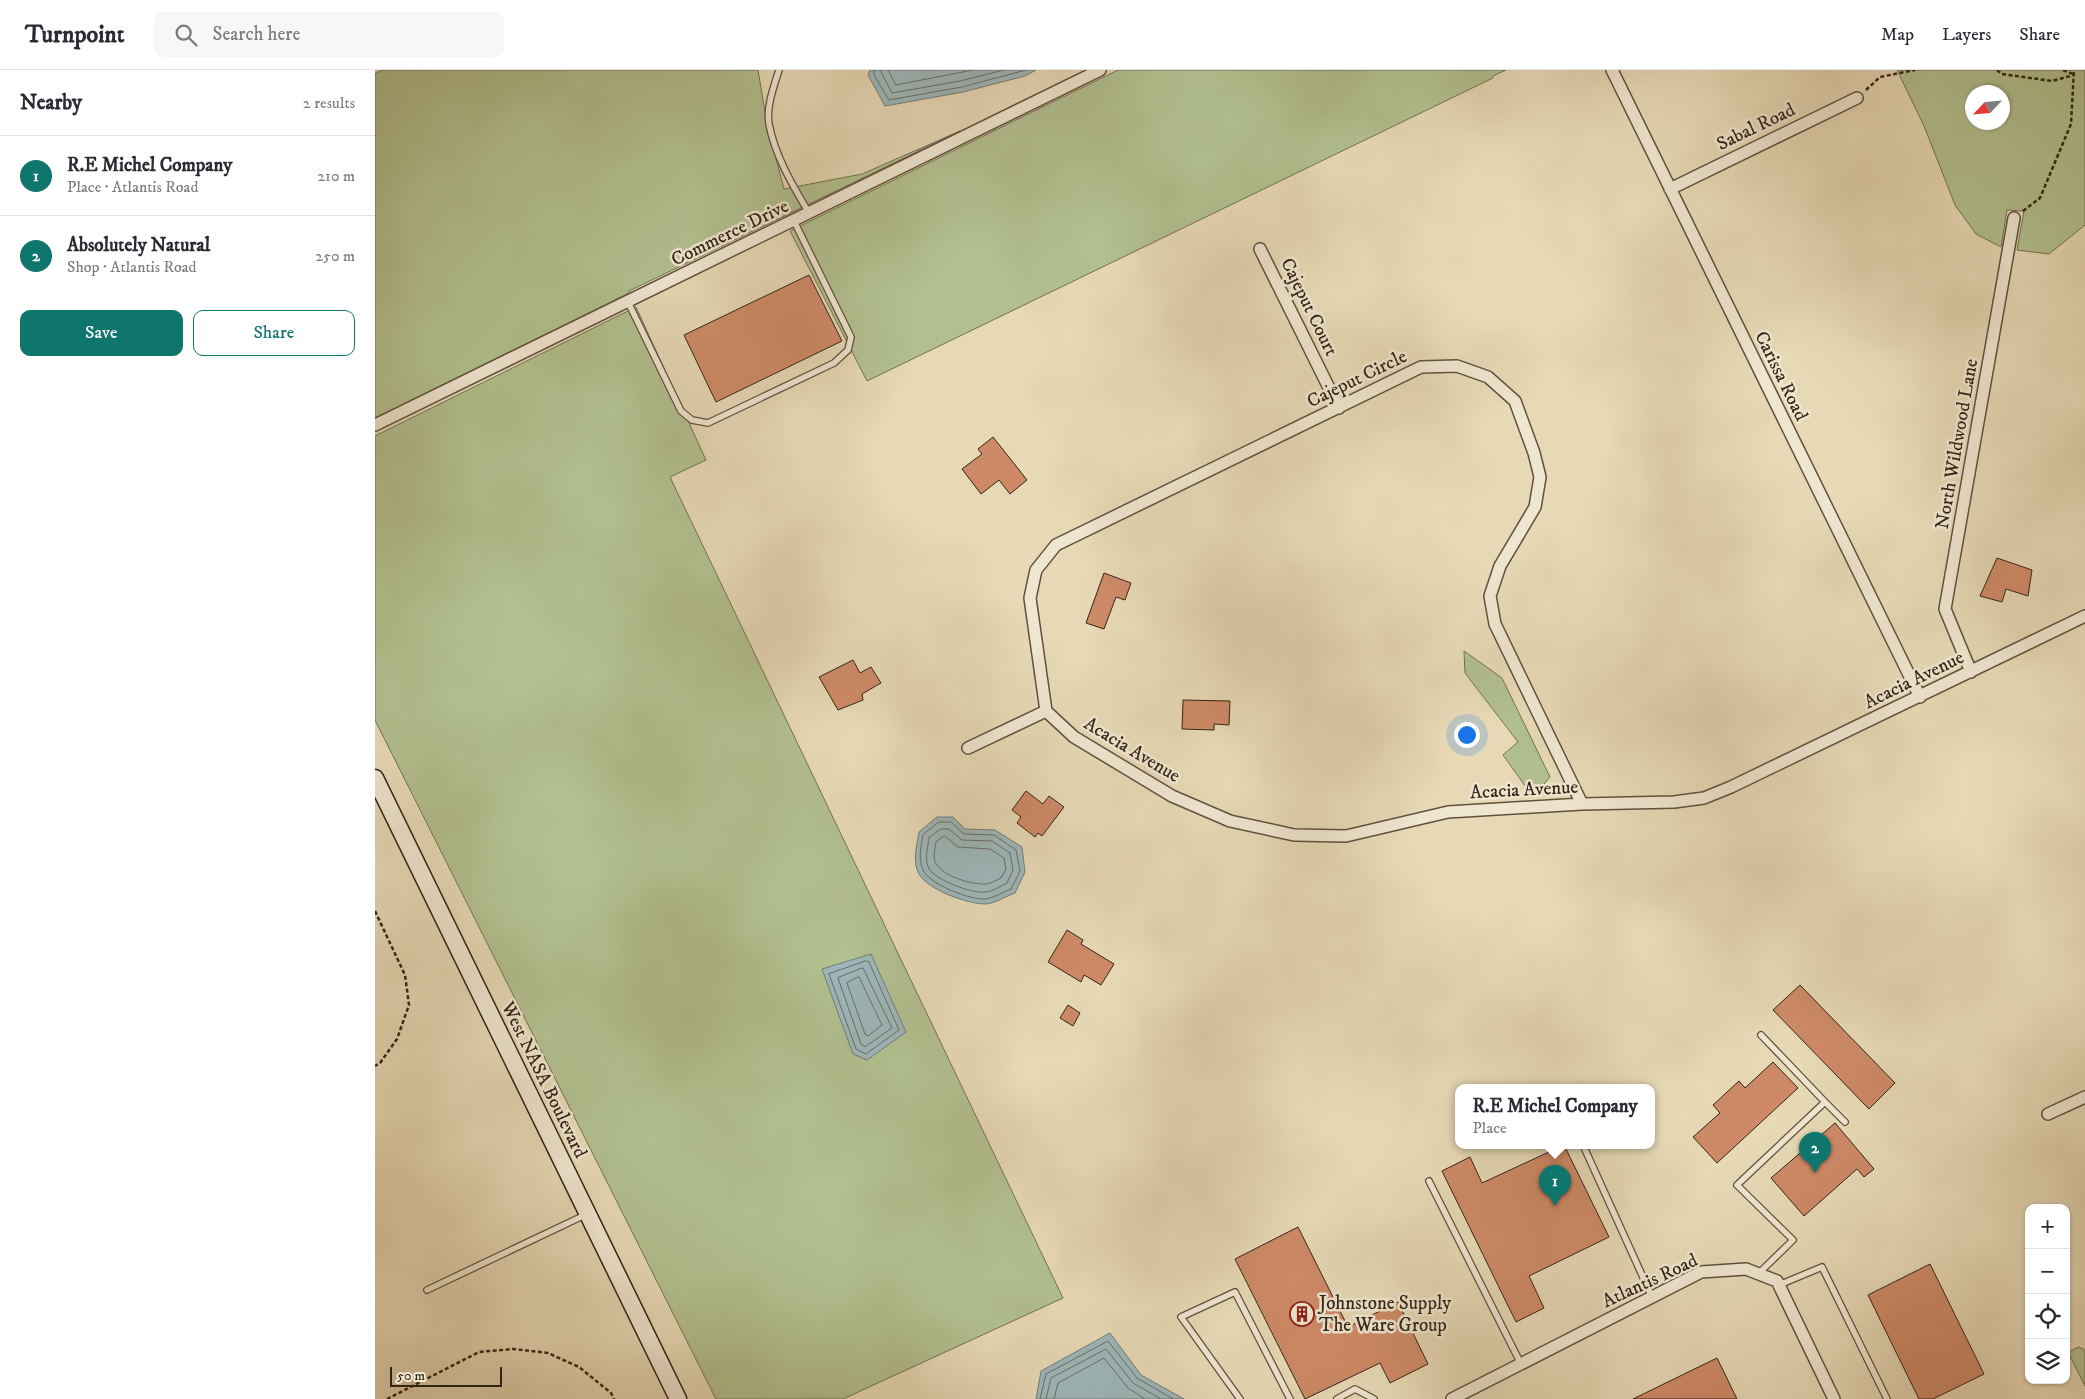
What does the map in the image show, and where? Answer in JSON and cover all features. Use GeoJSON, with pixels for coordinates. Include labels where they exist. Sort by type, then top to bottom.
{"type":"FeatureCollection","features":[{"type":"Feature","properties":{"kind":"main road","name":"West NASA Boulevard"},"geometry":{"type":"LineString","coordinates":[[375,778],[678,1399]]}},
{"type":"Feature","properties":{"kind":"street","name":"Commerce Drive"},"geometry":{"type":"LineString","coordinates":[[375,425],[1100,70]]}},
{"type":"Feature","properties":{"kind":"street","name":"Carissa Road"},"geometry":{"type":"LineString","coordinates":[[1612,70],[1919,697]]}},
{"type":"Feature","properties":{"kind":"street","name":"Sabal Road"},"geometry":{"type":"LineString","coordinates":[[1670,189],[1857,98]]}},
{"type":"Feature","properties":{"kind":"street","name":"North Wildwood Lane"},"geometry":{"type":"LineString","coordinates":[[1971,672],[1945,609],[2014,218]]}},
{"type":"Feature","properties":{"kind":"street","name":"Cajeput Court"},"geometry":{"type":"LineString","coordinates":[[1260,249],[1339,408]]}},
{"type":"Feature","properties":{"kind":"street","name":"Cajeput Circle"},"geometry":{"type":"LineString","coordinates":[[1046,711],[1031,598],[1036,570],[1056,545],[1421,367],[1457,366],[1488,377],[1515,401],[1534,453],[1540,476],[1535,507],[1500,566],[1490,596],[1495,624],[1582,804]]}},
{"type":"Feature","properties":{"kind":"street","name":"Acacia Avenue"},"geometry":{"type":"LineString","coordinates":[[1046,711],[1074,737],[1172,796],[1230,821],[1294,835],[1346,836],[1448,812],[1582,804],[1674,802],[1704,798],[1919,697],[2085,616]]}},
{"type":"Feature","properties":{"kind":"street"},"geometry":{"type":"LineString","coordinates":[[968,748],[1046,711]]}},
{"type":"Feature","properties":{"kind":"street"},"geometry":{"type":"LineString","coordinates":[[2048,1114],[2085,1096]]}},
{"type":"Feature","properties":{"kind":"street","name":"Atlantis Road"},"geometry":{"type":"LineString","coordinates":[[1452,1399],[1701,1272],[1746,1269],[1777,1281],[1779,1285]]}},
{"type":"Feature","properties":{"kind":"street"},"geometry":{"type":"LineString","coordinates":[[1779,1285],[1834,1399]]}},
{"type":"Feature","properties":{"kind":"lane"},"geometry":{"type":"LineString","coordinates":[[779,70],[771,98],[769,123],[785,171],[809,213]]}},
{"type":"Feature","properties":{"kind":"lane"},"geometry":{"type":"LineString","coordinates":[[628,302],[681,411],[692,420],[708,423],[833,363],[848,350],[851,337],[794,221]]}},
{"type":"Feature","properties":{"kind":"lane"},"geometry":{"type":"LineString","coordinates":[[1761,1035],[1845,1122]]}},
{"type":"Feature","properties":{"kind":"lane"},"geometry":{"type":"LineString","coordinates":[[1758,1274],[1793,1240],[1737,1185],[1825,1102]]}},
{"type":"Feature","properties":{"kind":"lane"},"geometry":{"type":"LineString","coordinates":[[1585,1149],[1652,1297]]}},
{"type":"Feature","properties":{"kind":"lane"},"geometry":{"type":"LineString","coordinates":[[1429,1181],[1521,1364]]}},
{"type":"Feature","properties":{"kind":"lane"},"geometry":{"type":"LineString","coordinates":[[427,1290],[587,1214]]}},
{"type":"Feature","properties":{"kind":"lane"},"geometry":{"type":"LineString","coordinates":[[1779,1285],[1822,1267],[1887,1399]]}},
{"type":"Feature","properties":{"kind":"lane"},"geometry":{"type":"LineString","coordinates":[[1240,1399],[1181,1317],[1235,1292],[1290,1399]]}},
{"type":"Feature","properties":{"kind":"lane"},"geometry":{"type":"LineString","coordinates":[[1337,1399],[1355,1388],[1374,1399]]}},
{"type":"Feature","properties":{"kind":"path"},"geometry":{"type":"LineString","coordinates":[[1857,98],[1880,77],[1915,70]]}},
{"type":"Feature","properties":{"kind":"path"},"geometry":{"type":"LineString","coordinates":[[1997,70],[2002,74],[2053,81],[2074,75]]}},
{"type":"Feature","properties":{"kind":"path"},"geometry":{"type":"LineString","coordinates":[[2063,70],[2074,75]]}},
{"type":"Feature","properties":{"kind":"path"},"geometry":{"type":"LineString","coordinates":[[2014,218],[2040,198],[2071,124],[2074,70]]}},
{"type":"Feature","properties":{"kind":"path"},"geometry":{"type":"LineString","coordinates":[[375,911],[405,974],[409,1005],[397,1039],[380,1063],[375,1066]]}},
{"type":"Feature","properties":{"kind":"path"},"geometry":{"type":"LineString","coordinates":[[387,1399],[479,1352],[513,1348],[548,1353],[579,1367],[611,1393],[614,1399]]}},
{"type":"Feature","properties":{"kind":"green space"},"geometry":{"type":"Polygon","coordinates":[[[382,70],[758,70],[767,124],[784,189],[862,174],[960,131],[629,291],[629,293],[375,419],[375,74],[382,70]]]}},
{"type":"Feature","properties":{"kind":"green space"},"geometry":{"type":"Polygon","coordinates":[[[1118,70],[1506,70],[1493,76],[1493,78],[867,381],[790,231],[1118,70]]]}},
{"type":"Feature","properties":{"kind":"green space"},"geometry":{"type":"Polygon","coordinates":[[[1897,70],[2085,70],[2085,225],[2049,254],[2017,250],[2024,211],[2007,210],[2001,247],[1976,234],[1955,205],[1924,126],[1897,70]]]}},
{"type":"Feature","properties":{"kind":"green space"},"geometry":{"type":"Polygon","coordinates":[[[636,307],[706,460],[670,477],[1063,1298],[843,1399],[716,1399],[375,720],[375,436],[636,307]]]}},
{"type":"Feature","properties":{"kind":"green space"},"geometry":{"type":"Polygon","coordinates":[[[1464,651],[1502,678],[1550,777],[1533,797],[1503,755],[1518,742],[1465,673],[1464,651]]]}},
{"type":"Feature","properties":{"kind":"green space"},"geometry":{"type":"Polygon","coordinates":[[[2079,1347],[2085,1350],[2085,1386],[2070,1356],[2070,1351],[2079,1347]]]}},
{"type":"Feature","properties":{"kind":"water"},"geometry":{"type":"Polygon","coordinates":[[[870,70],[1036,70],[1025,76],[963,92],[885,106],[868,75],[870,70]]]}},
{"type":"Feature","properties":{"kind":"water"},"geometry":{"type":"Polygon","coordinates":[[[937,817],[953,817],[965,829],[995,830],[1022,847],[1025,872],[1015,893],[992,903],[969,902],[939,891],[924,880],[919,874],[916,864],[919,832],[937,817]]]}},
{"type":"Feature","properties":{"kind":"water"},"geometry":{"type":"Polygon","coordinates":[[[871,954],[906,1032],[867,1060],[853,1054],[822,969],[871,954]]]}},
{"type":"Feature","properties":{"kind":"water"},"geometry":{"type":"Polygon","coordinates":[[[1110,1333],[1141,1375],[1184,1399],[1036,1399],[1041,1371],[1110,1333]]]}},
{"type":"Feature","properties":{"kind":"building"},"geometry":{"type":"Polygon","coordinates":[[[809,275],[842,341],[716,402],[684,335],[809,275]]]}},
{"type":"Feature","properties":{"kind":"building"},"geometry":{"type":"Polygon","coordinates":[[[993,437],[1027,480],[1010,494],[999,480],[981,494],[962,469],[982,454],[978,449],[993,437]]]}},
{"type":"Feature","properties":{"kind":"building"},"geometry":{"type":"Polygon","coordinates":[[[1997,558],[2032,570],[2028,596],[2006,589],[2002,602],[1980,596],[1997,558]]]}},
{"type":"Feature","properties":{"kind":"building"},"geometry":{"type":"Polygon","coordinates":[[[1104,573],[1131,583],[1125,600],[1116,597],[1104,629],[1086,623],[1104,573]]]}},
{"type":"Feature","properties":{"kind":"building"},"geometry":{"type":"Polygon","coordinates":[[[853,660],[860,673],[871,667],[881,683],[862,694],[863,700],[838,710],[819,677],[853,660]]]}},
{"type":"Feature","properties":{"kind":"building"},"geometry":{"type":"Polygon","coordinates":[[[1183,700],[1230,701],[1229,725],[1214,724],[1214,730],[1182,729],[1183,700]]]}},
{"type":"Feature","properties":{"kind":"building"},"geometry":{"type":"Polygon","coordinates":[[[1026,791],[1043,804],[1049,796],[1064,807],[1042,836],[1038,833],[1035,837],[1017,823],[1021,817],[1012,810],[1026,791]]]}},
{"type":"Feature","properties":{"kind":"building"},"geometry":{"type":"Polygon","coordinates":[[[1067,930],[1083,940],[1081,944],[1114,964],[1101,985],[1084,975],[1081,982],[1048,962],[1067,930]]]}},
{"type":"Feature","properties":{"kind":"building"},"geometry":{"type":"Polygon","coordinates":[[[1800,985],[1895,1083],[1869,1109],[1773,1010],[1800,985]]]}},
{"type":"Feature","properties":{"kind":"building"},"geometry":{"type":"Polygon","coordinates":[[[1068,1005],[1080,1013],[1073,1026],[1060,1018],[1068,1005]]]}},
{"type":"Feature","properties":{"kind":"building"},"geometry":{"type":"Polygon","coordinates":[[[1773,1062],[1798,1088],[1717,1163],[1693,1137],[1720,1113],[1713,1105],[1739,1081],[1745,1088],[1773,1062]]]}},
{"type":"Feature","properties":{"kind":"building"},"geometry":{"type":"Polygon","coordinates":[[[1835,1123],[1874,1169],[1864,1177],[1857,1169],[1804,1216],[1771,1178],[1835,1123]]]}},
{"type":"Feature","properties":{"kind":"building"},"geometry":{"type":"Polygon","coordinates":[[[1555,1149],[1566,1149],[1609,1237],[1529,1276],[1544,1308],[1516,1322],[1442,1171],[1470,1157],[1482,1183],[1555,1149]]]}},
{"type":"Feature","properties":{"kind":"building","name":"Johnstone Supply The Ware Group"},"geometry":{"type":"Polygon","coordinates":[[[1298,1227],[1348,1327],[1398,1302],[1428,1364],[1390,1383],[1380,1363],[1305,1399],[1235,1259],[1298,1227]]]}},
{"type":"Feature","properties":{"kind":"building"},"geometry":{"type":"Polygon","coordinates":[[[1930,1264],[1984,1374],[1933,1399],[1919,1399],[1868,1295],[1930,1264]]]}},
{"type":"Feature","properties":{"kind":"building"},"geometry":{"type":"Polygon","coordinates":[[[1717,1358],[1737,1399],[1633,1399],[1717,1358]]]}},
{"type":"Feature","properties":{"kind":"place","name":"Absolutely Natural"},"geometry":{"type":"Point","coordinates":[1815,1173]}},
{"type":"Feature","properties":{"kind":"place","name":"R.E Michel Company"},"geometry":{"type":"Point","coordinates":[1555,1206]}},
{"type":"Feature","properties":{"kind":"place","name":"Johnstone Supply The Ware Group"},"geometry":{"type":"Point","coordinates":[1302,1314]}}]}
